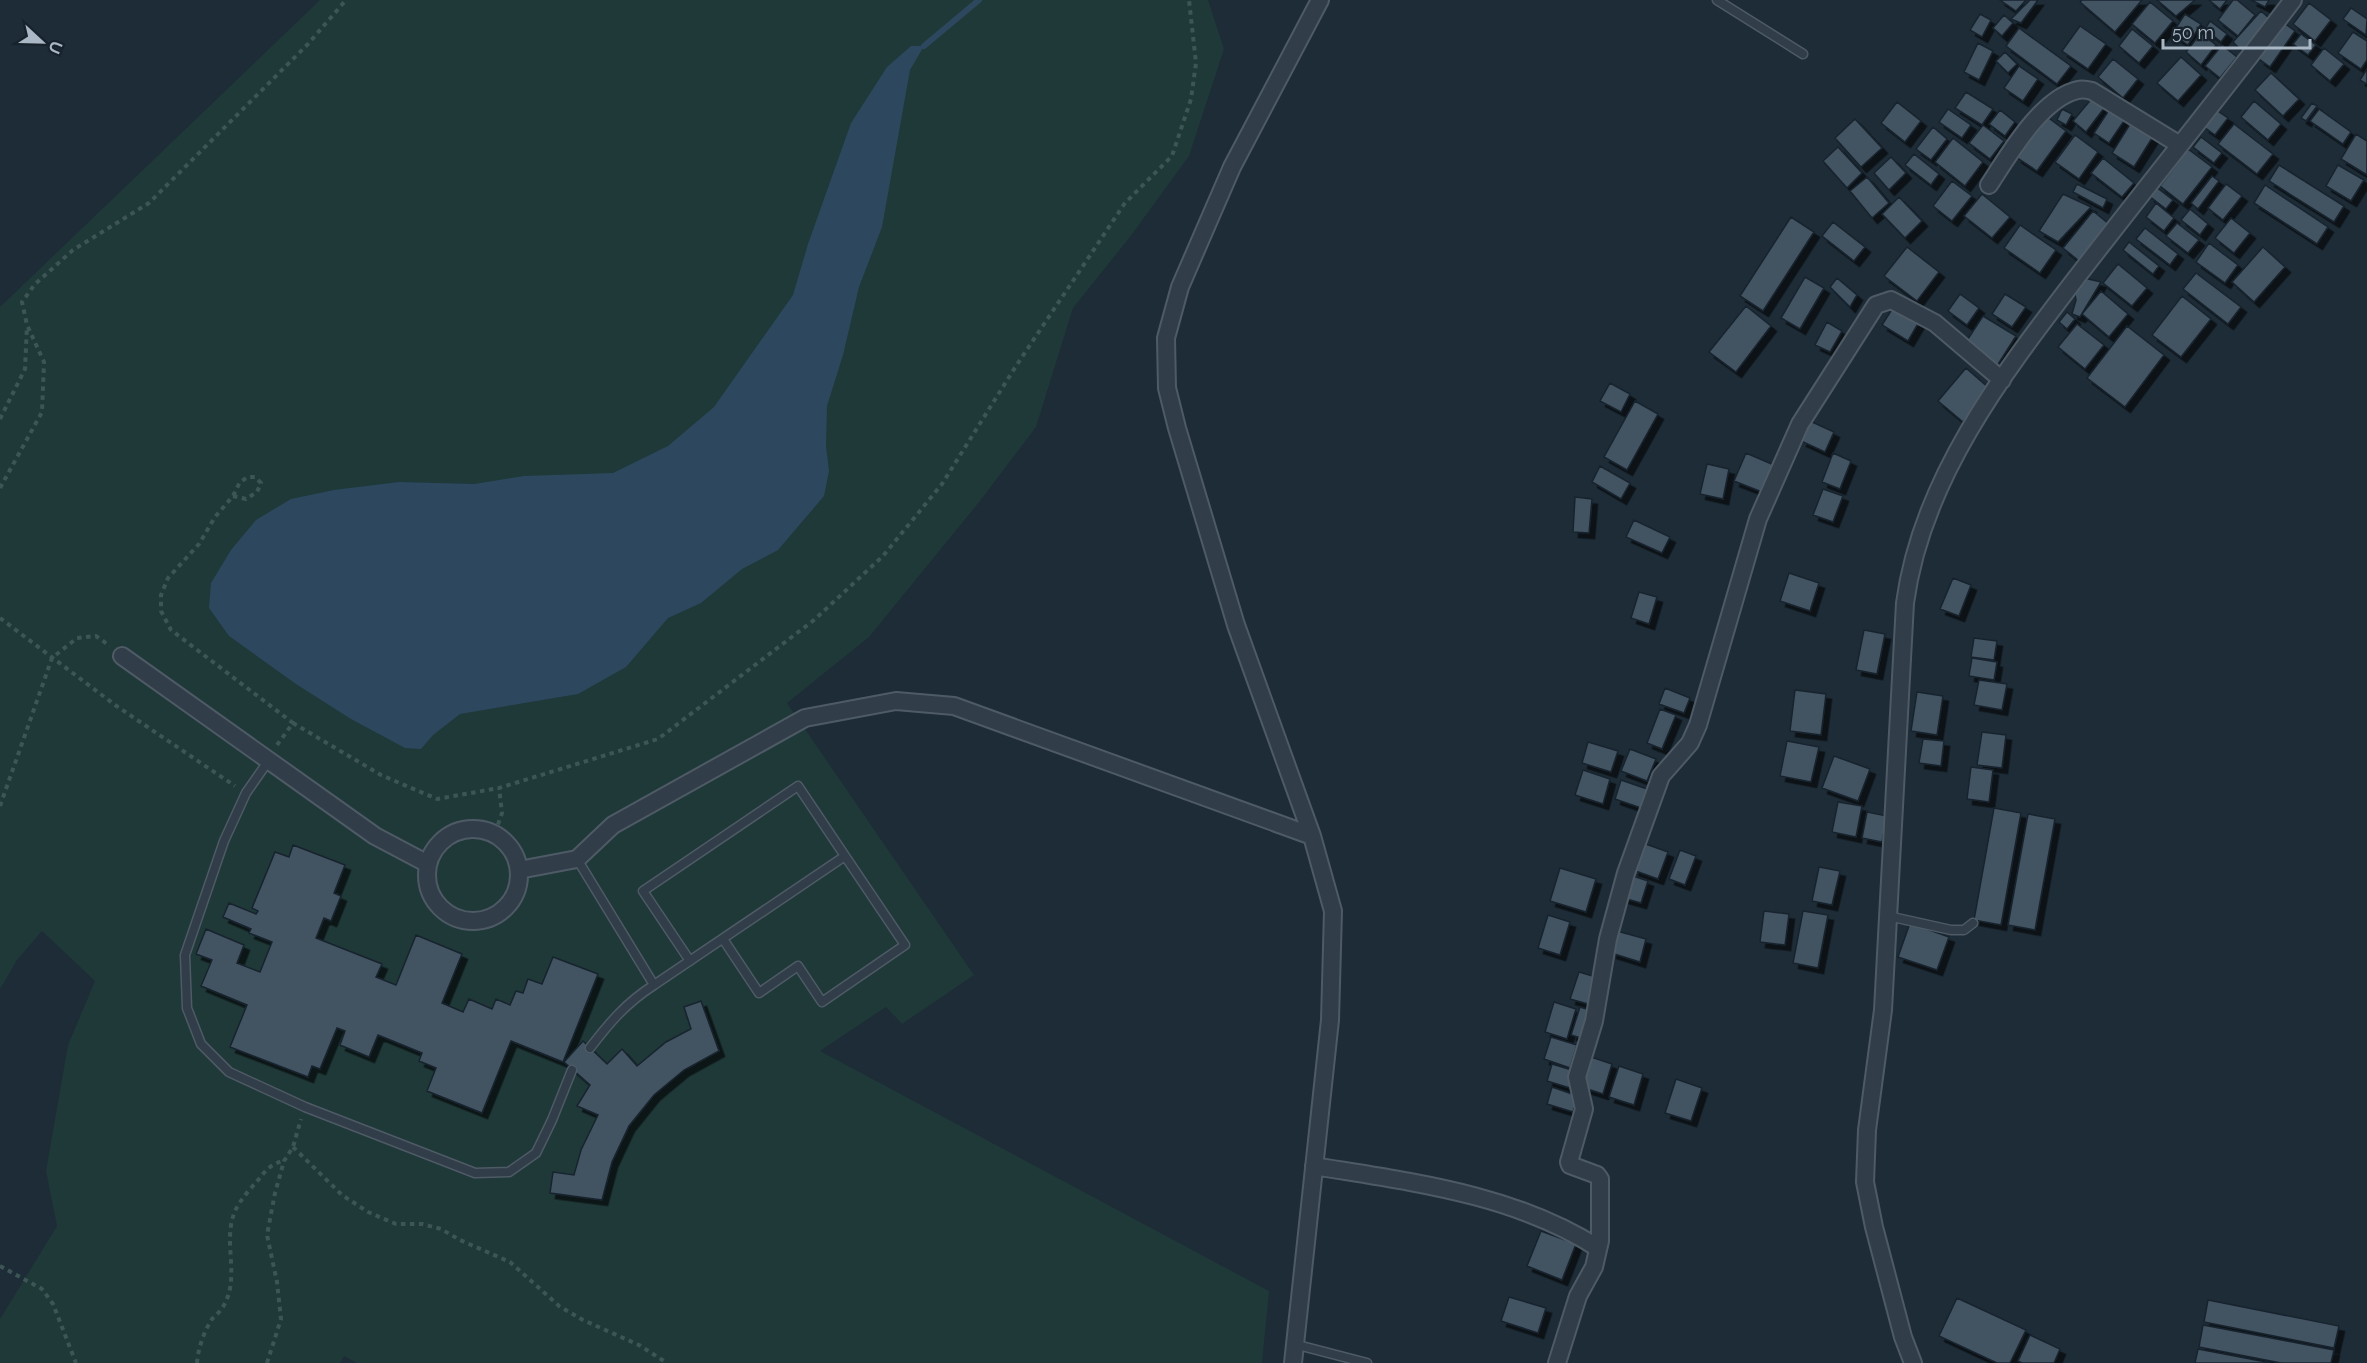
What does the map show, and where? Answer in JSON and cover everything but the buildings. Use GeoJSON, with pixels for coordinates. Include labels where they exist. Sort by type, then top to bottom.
{"type":"FeatureCollection","features":[{"type":"Feature","properties":{"kind":"street"},"geometry":{"type":"LineString","coordinates":[[1293,1363],[1330,1020],[1334,911],[1312,836],[1236,625],[1177,428],[1167,388],[1166,338],[1180,287],[1232,166],[1320,0]]}},
{"type":"Feature","properties":{"kind":"street"},"geometry":{"type":"LineString","coordinates":[[1913,1363],[1903,1337],[1870,1212],[1865,1182],[1867,1130],[1883,1010],[1900,680],[1909,575],[1926,517],[1944,477],[2002,380],[2043,321],[2293,0]]}},
{"type":"Feature","properties":{"kind":"street"},"geometry":{"type":"LineString","coordinates":[[1989,185],[2024,131],[2056,101],[2078,90],[2092,91],[2180,145]]}},
{"type":"Feature","properties":{"kind":"street"},"geometry":{"type":"LineString","coordinates":[[1557,1363],[1578,1296],[1594,1267],[1598,1248],[1600,1179],[1570,1165],[1569,1162],[1584,1109],[1577,1077],[1594,1021],[1608,939],[1626,873],[1661,776],[1690,743],[1698,725],[1758,519],[1800,424],[1862,324],[1876,305],[1891,300],[1935,323],[2002,380]]}},
{"type":"Feature","properties":{"kind":"street"},"geometry":{"type":"LineString","coordinates":[[122,656],[375,836],[428,864]]}},
{"type":"Feature","properties":{"kind":"street"},"geometry":{"type":"LineString","coordinates":[[519,870],[577,859],[613,825],[805,718],[896,700],[954,706],[1312,836]]}},
{"type":"Feature","properties":{"kind":"street"},"geometry":{"type":"LineString","coordinates":[[483,829],[495,833],[512,849],[519,870],[516,892],[503,910],[480,921],[455,918],[435,902],[428,884],[428,864],[439,843],[448,835],[459,830],[483,829]]}},
{"type":"Feature","properties":{"kind":"street"},"geometry":{"type":"LineString","coordinates":[[1314,1166],[1464,1193],[1554,1223],[1598,1248]]}},
{"type":"Feature","properties":{"kind":"lane"},"geometry":{"type":"LineString","coordinates":[[1717,0],[1803,54]]}},
{"type":"Feature","properties":{"kind":"lane"},"geometry":{"type":"LineString","coordinates":[[269,759],[246,793],[224,841],[185,955],[187,1008],[201,1044],[229,1072],[305,1107],[475,1173],[509,1172],[536,1153],[572,1070]]}},
{"type":"Feature","properties":{"kind":"lane"},"geometry":{"type":"LineString","coordinates":[[690,961],[643,891],[798,786],[905,945],[822,1002],[798,966],[759,993],[723,939]]}},
{"type":"Feature","properties":{"kind":"lane"},"geometry":{"type":"LineString","coordinates":[[590,1048],[613,1018],[632,999],[845,856]]}},
{"type":"Feature","properties":{"kind":"lane"},"geometry":{"type":"LineString","coordinates":[[577,859],[654,985]]}},
{"type":"Feature","properties":{"kind":"lane"},"geometry":{"type":"LineString","coordinates":[[1888,916],[1951,930],[1964,930],[1973,923]]}},
{"type":"Feature","properties":{"kind":"lane"},"geometry":{"type":"LineString","coordinates":[[1294,1344],[1367,1363]]}},
{"type":"Feature","properties":{"kind":"path"},"geometry":{"type":"LineString","coordinates":[[0,488],[42,412],[45,362],[27,325],[22,302],[35,284],[73,250],[149,203],[308,44],[346,0]]}},
{"type":"Feature","properties":{"kind":"path"},"geometry":{"type":"LineString","coordinates":[[233,496],[246,499],[257,492],[261,483],[255,477],[248,477],[240,482],[233,496],[215,517],[199,544],[168,578],[161,595],[161,611],[171,630],[293,723],[381,775],[437,799],[499,788],[658,739],[814,620],[884,556],[942,484],[1016,366],[1125,203],[1172,156],[1191,99],[1196,63],[1189,0]]}},
{"type":"Feature","properties":{"kind":"path"},"geometry":{"type":"LineString","coordinates":[[0,419],[25,369],[27,325]]}},
{"type":"Feature","properties":{"kind":"path"},"geometry":{"type":"LineString","coordinates":[[0,618],[115,705],[246,793]]}},
{"type":"Feature","properties":{"kind":"path"},"geometry":{"type":"LineString","coordinates":[[0,806],[52,658],[77,638],[96,636],[122,656]]}},
{"type":"Feature","properties":{"kind":"path"},"geometry":{"type":"LineString","coordinates":[[269,759],[293,723]]}},
{"type":"Feature","properties":{"kind":"path"},"geometry":{"type":"LineString","coordinates":[[495,833],[502,813],[499,788]]}},
{"type":"Feature","properties":{"kind":"path"},"geometry":{"type":"LineString","coordinates":[[267,1363],[280,1319],[277,1282],[267,1235],[274,1193],[284,1161],[293,1147],[305,1107]]}},
{"type":"Feature","properties":{"kind":"path"},"geometry":{"type":"LineString","coordinates":[[293,1147],[342,1195],[368,1212],[396,1224],[422,1224],[441,1229],[510,1262],[559,1306],[639,1345],[667,1363]]}},
{"type":"Feature","properties":{"kind":"path"},"geometry":{"type":"LineString","coordinates":[[196,1363],[198,1352],[211,1321],[224,1305],[232,1277],[231,1229],[236,1209],[269,1167],[284,1161]]}},
{"type":"Feature","properties":{"kind":"path"},"geometry":{"type":"LineString","coordinates":[[0,1266],[42,1290],[52,1304],[76,1363]]}},
{"type":"Feature","properties":{"kind":"green space"},"geometry":{"type":"Polygon","coordinates":[[[320,0],[1208,0],[1224,49],[1189,156],[1130,237],[1073,308],[1036,427],[980,501],[869,637],[787,703],[974,975],[902,1024],[886,1007],[820,1051],[1269,1291],[1262,1363],[357,1363],[344,1356],[340,1363],[0,1363],[0,1319],[57,1226],[46,1171],[68,1045],[95,981],[42,931],[17,960],[0,989],[0,307],[320,0]]]}},
{"type":"Feature","properties":{"kind":"water"},"geometry":{"type":"Polygon","coordinates":[[[911,46],[924,46],[910,70],[882,227],[859,287],[843,355],[827,406],[826,446],[829,471],[824,496],[778,550],[742,569],[701,603],[668,618],[626,667],[578,694],[460,714],[433,735],[421,749],[405,748],[351,719],[296,684],[229,636],[209,608],[211,583],[231,550],[256,520],[291,499],[334,490],[399,482],[474,484],[524,476],[613,473],[668,446],[714,407],[793,295],[808,244],[851,123],[887,67],[911,46]]]}},
{"type":"Feature","properties":{"kind":"waterway"},"geometry":{"type":"LineString","coordinates":[[924,46],[979,0]]}}]}
